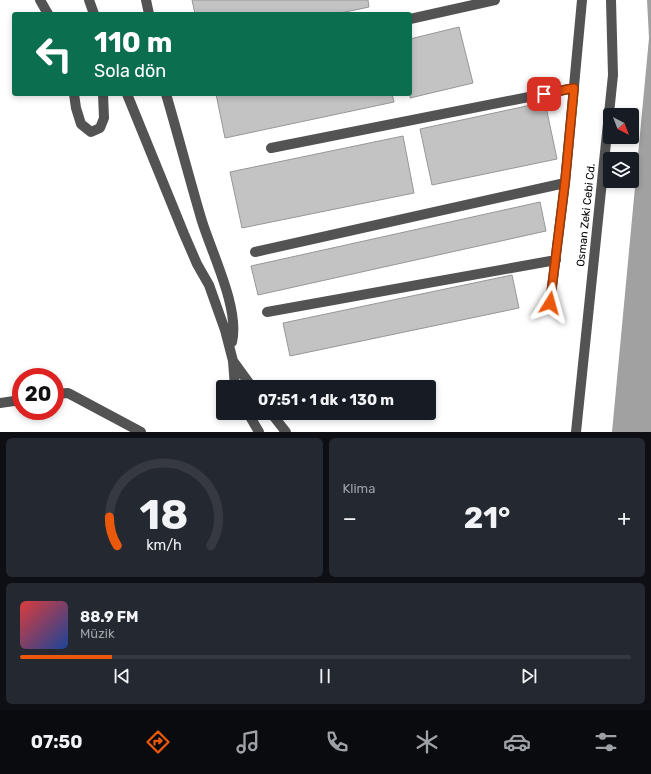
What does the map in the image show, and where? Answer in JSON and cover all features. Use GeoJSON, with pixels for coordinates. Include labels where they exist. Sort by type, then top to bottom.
{"type":"FeatureCollection","features":[{"type":"Feature","properties":{"kind":"street"},"geometry":{"type":"LineString","coordinates":[[40,0],[47,12]]}},
{"type":"Feature","properties":{"kind":"street"},"geometry":{"type":"LineString","coordinates":[[146,0],[149,12]]}},
{"type":"Feature","properties":{"kind":"street"},"geometry":{"type":"LineString","coordinates":[[412,19],[495,0]]}},
{"type":"Feature","properties":{"kind":"street"},"geometry":{"type":"LineString","coordinates":[[550,303],[565,182],[582,0]]}},
{"type":"Feature","properties":{"kind":"street","name":"Osman Zeki Cebi Cd."},"geometry":{"type":"LineString","coordinates":[[576,432],[613,75],[611,0]]}},
{"type":"Feature","properties":{"kind":"street"},"geometry":{"type":"LineString","coordinates":[[271,148],[574,88]]}},
{"type":"Feature","properties":{"kind":"street"},"geometry":{"type":"LineString","coordinates":[[74,96],[81,124],[91,132],[100,128],[104,118],[103,96]]}},
{"type":"Feature","properties":{"kind":"street"},"geometry":{"type":"LineString","coordinates":[[128,96],[186,240],[197,264],[210,285],[228,341],[233,361],[234,380]]}},
{"type":"Feature","properties":{"kind":"street"},"geometry":{"type":"LineString","coordinates":[[167,96],[202,219],[232,309],[235,332],[232,342],[228,341]]}},
{"type":"Feature","properties":{"kind":"street"},"geometry":{"type":"LineString","coordinates":[[254,252],[565,182]]}},
{"type":"Feature","properties":{"kind":"street"},"geometry":{"type":"LineString","coordinates":[[267,312],[556,260]]}},
{"type":"Feature","properties":{"kind":"street"},"geometry":{"type":"LineString","coordinates":[[233,361],[247,380]]}},
{"type":"Feature","properties":{"kind":"street"},"geometry":{"type":"LineString","coordinates":[[64,393],[68,393],[141,432]]}},
{"type":"Feature","properties":{"kind":"street"},"geometry":{"type":"LineString","coordinates":[[0,403],[12,401]]}},
{"type":"Feature","properties":{"kind":"street"},"geometry":{"type":"LineString","coordinates":[[252,420],[259,432]]}},
{"type":"Feature","properties":{"kind":"street"},"geometry":{"type":"LineString","coordinates":[[277,420],[286,432]]}},
{"type":"Feature","properties":{"kind":"shaded area"},"geometry":{"type":"Polygon","coordinates":[[[647,0],[651,0],[651,432],[612,432],[635,188],[639,188],[638,152],[649,38],[647,0]]]}},
{"type":"Feature","properties":{"kind":"building"},"geometry":{"type":"Polygon","coordinates":[[[192,0],[368,0],[369,7],[345,12],[195,12],[192,0]]]}},
{"type":"Feature","properties":{"kind":"building"},"geometry":{"type":"Polygon","coordinates":[[[459,27],[473,83],[410,98],[410,96],[412,96],[412,39],[459,27]]]}},
{"type":"Feature","properties":{"kind":"building"},"geometry":{"type":"Polygon","coordinates":[[[216,96],[392,96],[394,102],[225,138],[216,96]]]}},
{"type":"Feature","properties":{"kind":"building"},"geometry":{"type":"Polygon","coordinates":[[[545,102],[557,159],[432,185],[420,129],[545,102]]]}},
{"type":"Feature","properties":{"kind":"building"},"geometry":{"type":"Polygon","coordinates":[[[403,136],[414,193],[242,228],[230,172],[403,136]]]}},
{"type":"Feature","properties":{"kind":"building"},"geometry":{"type":"Polygon","coordinates":[[[540,202],[546,231],[258,295],[251,266],[540,202]]]}},
{"type":"Feature","properties":{"kind":"building"},"geometry":{"type":"Polygon","coordinates":[[[512,275],[519,308],[290,356],[283,323],[512,275]]]}},
{"type":"Feature","properties":{"kind":"route"},"geometry":{"type":"LineString","coordinates":[[544,94],[574,88],[565,182],[550,303]]}}]}
